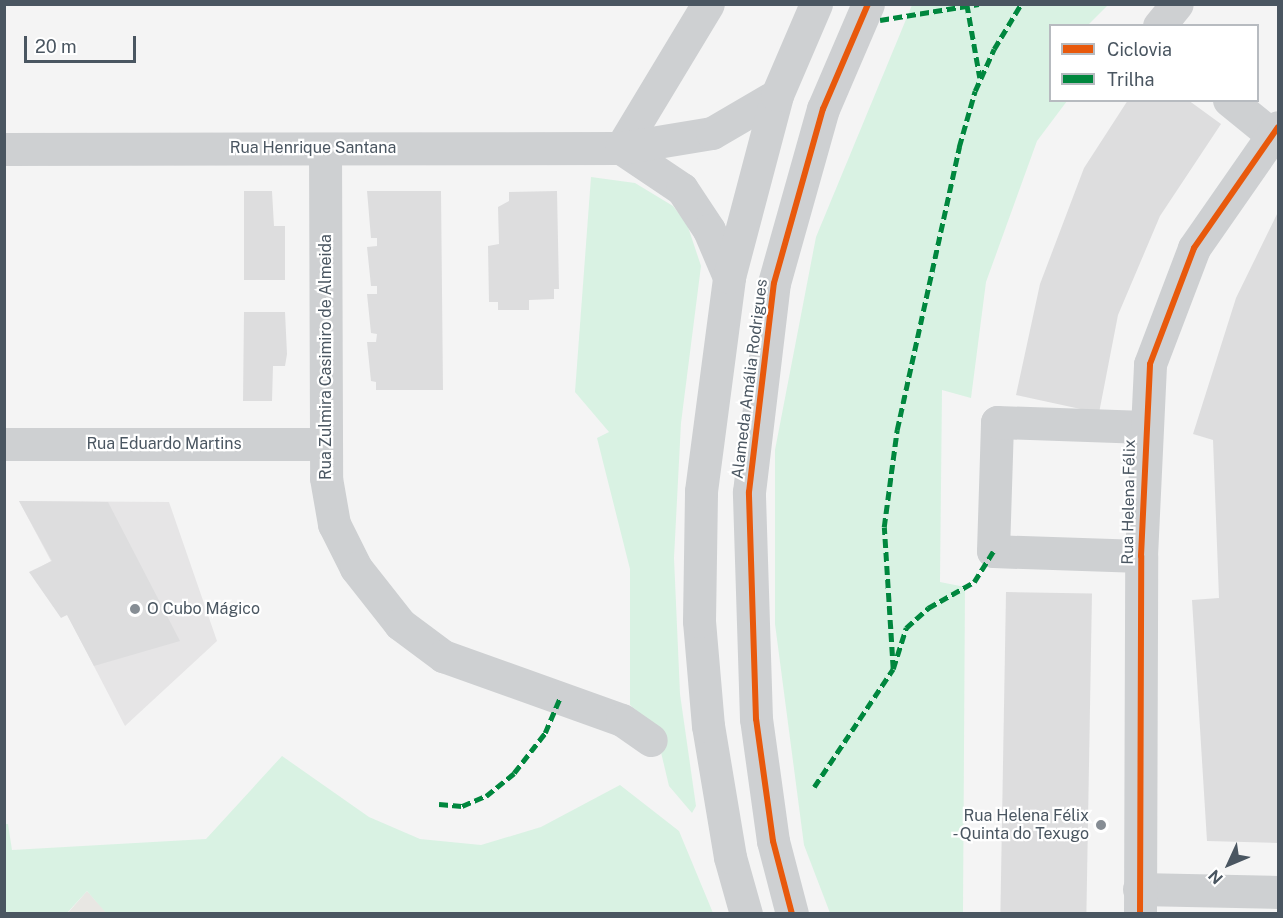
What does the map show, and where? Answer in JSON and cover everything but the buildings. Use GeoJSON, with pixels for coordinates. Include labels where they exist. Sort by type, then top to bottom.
{"type":"FeatureCollection","features":[{"type":"Feature","properties":{"kind":"street"},"geometry":{"type":"LineString","coordinates":[[708,4],[621,148],[682,189],[709,230],[729,277]]}},
{"type":"Feature","properties":{"kind":"street","name":"Alameda Amália Rodrigues"},"geometry":{"type":"LineString","coordinates":[[746,914],[730,857],[708,726],[699,621],[701,491],[729,277],[777,95],[816,4]]}},
{"type":"Feature","properties":{"kind":"street","name":"Alameda Amália Rodrigues"},"geometry":{"type":"LineString","coordinates":[[792,914],[772,842],[756,719],[749,492],[774,283],[823,109],[868,4]]}},
{"type":"Feature","properties":{"kind":"street"},"geometry":{"type":"LineString","coordinates":[[1161,24],[1177,4]]}},
{"type":"Feature","properties":{"kind":"street","name":"Rua Henrique Santana"},"geometry":{"type":"LineString","coordinates":[[4,149],[621,148],[712,134],[777,95]]}},
{"type":"Feature","properties":{"kind":"street"},"geometry":{"type":"LineString","coordinates":[[1232,102],[1275,131]]}},
{"type":"Feature","properties":{"kind":"street","name":"Rua Helena Félix"},"geometry":{"type":"LineString","coordinates":[[1140,901],[1141,556],[1145,427],[1150,364],[1194,248],[1275,131]]}},
{"type":"Feature","properties":{"kind":"street","name":"Rua Zulmira Casimiro de Almeida"},"geometry":{"type":"LineString","coordinates":[[325,148],[324,444],[328,501],[340,537],[362,579],[400,624],[453,661],[622,720],[651,740]]}},
{"type":"Feature","properties":{"kind":"street"},"geometry":{"type":"LineString","coordinates":[[1141,556],[993,551],[996,434],[997,422],[1145,427]]}},
{"type":"Feature","properties":{"kind":"street","name":"Rua Eduardo Martins"},"geometry":{"type":"LineString","coordinates":[[4,444],[324,444]]}},
{"type":"Feature","properties":{"kind":"street"},"geometry":{"type":"LineString","coordinates":[[1140,901],[1278,892]]}},
{"type":"Feature","properties":{"kind":"shaded area","name":"O Cubo Mágico"},"geometry":{"type":"Polygon","coordinates":[[[19,501],[169,502],[217,641],[125,726],[42,566],[51,561],[19,501]]]}},
{"type":"Feature","properties":{"kind":"shaded area"},"geometry":{"type":"Polygon","coordinates":[[[87,891],[107,913],[67,914],[87,891]]]}},
{"type":"Feature","properties":{"kind":"green space"},"geometry":{"type":"Polygon","coordinates":[[[912,5],[1108,5],[1089,24],[1049,24],[1049,102],[1066,102],[1037,141],[986,282],[971,398],[942,390],[940,582],[965,587],[963,913],[830,913],[804,845],[775,624],[775,450],[816,237],[912,5]]]}},
{"type":"Feature","properties":{"kind":"green space"},"geometry":{"type":"Polygon","coordinates":[[[591,177],[635,183],[673,206],[687,224],[701,266],[681,423],[674,558],[680,694],[696,806],[692,813],[669,786],[655,727],[630,705],[630,569],[597,438],[609,432],[575,392],[591,177]]]}},
{"type":"Feature","properties":{"kind":"green space"},"geometry":{"type":"Polygon","coordinates":[[[282,756],[369,817],[420,839],[481,845],[541,827],[620,785],[679,831],[713,913],[107,914],[87,891],[67,913],[5,913],[5,824],[8,824],[12,850],[206,839],[282,756]]]}},
{"type":"Feature","properties":{"kind":"marked path"},"geometry":{"type":"LineString","coordinates":[[967,4],[980,78]]}},
{"type":"Feature","properties":{"kind":"marked path"},"geometry":{"type":"LineString","coordinates":[[880,20],[979,4]]}},
{"type":"Feature","properties":{"kind":"marked path"},"geometry":{"type":"LineString","coordinates":[[893,669],[884,527],[897,430],[959,147],[975,91],[994,49],[1021,4]]}},
{"type":"Feature","properties":{"kind":"marked path"},"geometry":{"type":"LineString","coordinates":[[814,787],[893,669],[906,628],[928,608],[974,582],[993,551]]}},
{"type":"Feature","properties":{"kind":"marked path"},"geometry":{"type":"LineString","coordinates":[[439,804],[462,806],[486,796],[514,773],[545,733],[560,697]]}},
{"type":"Feature","properties":{"kind":"cycle path"},"geometry":{"type":"LineString","coordinates":[[792,914],[773,841],[756,719],[749,492],[774,283],[823,109],[868,4]]}},
{"type":"Feature","properties":{"kind":"cycle path"},"geometry":{"type":"LineString","coordinates":[[1140,914],[1141,556],[1150,364],[1194,248],[1278,127]]}},
{"type":"Feature","properties":{"kind":"place","name":"O Cubo Mágico"},"geometry":{"type":"Point","coordinates":[135,609]}},
{"type":"Feature","properties":{"kind":"place","name":"Rua Helena Félix - Quinta do Texugo"},"geometry":{"type":"Point","coordinates":[1101,825]}}]}
